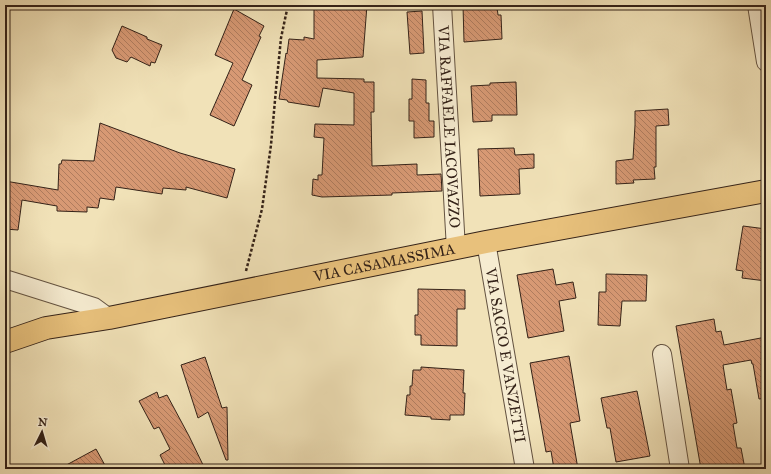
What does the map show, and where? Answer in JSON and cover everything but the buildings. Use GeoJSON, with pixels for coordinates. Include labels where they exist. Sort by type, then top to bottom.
{"type":"FeatureCollection","features":[{"type":"Feature","properties":{"kind":"main road","name":"VIA CASAMASSIMA"},"geometry":{"type":"LineString","coordinates":[[5,342],[46,328],[109,318],[486,242],[766,191]]}},
{"type":"Feature","properties":{"kind":"street","name":"VIA RAFFAELE IACOVAZZO"},"geometry":{"type":"LineString","coordinates":[[442,5],[456,249]]}},
{"type":"Feature","properties":{"kind":"street"},"geometry":{"type":"LineString","coordinates":[[756,5],[766,62]]}},
{"type":"Feature","properties":{"kind":"street","name":"VIA SACCO E VANZETTI"},"geometry":{"type":"LineString","coordinates":[[486,242],[525,469]]}},
{"type":"Feature","properties":{"kind":"street"},"geometry":{"type":"LineString","coordinates":[[5,279],[94,306],[109,318]]}},
{"type":"Feature","properties":{"kind":"street"},"geometry":{"type":"LineString","coordinates":[[662,354],[680,469]]}},
{"type":"Feature","properties":{"kind":"path"},"geometry":{"type":"LineString","coordinates":[[241,292],[262,208],[271,145],[281,38],[288,5]]}}]}
